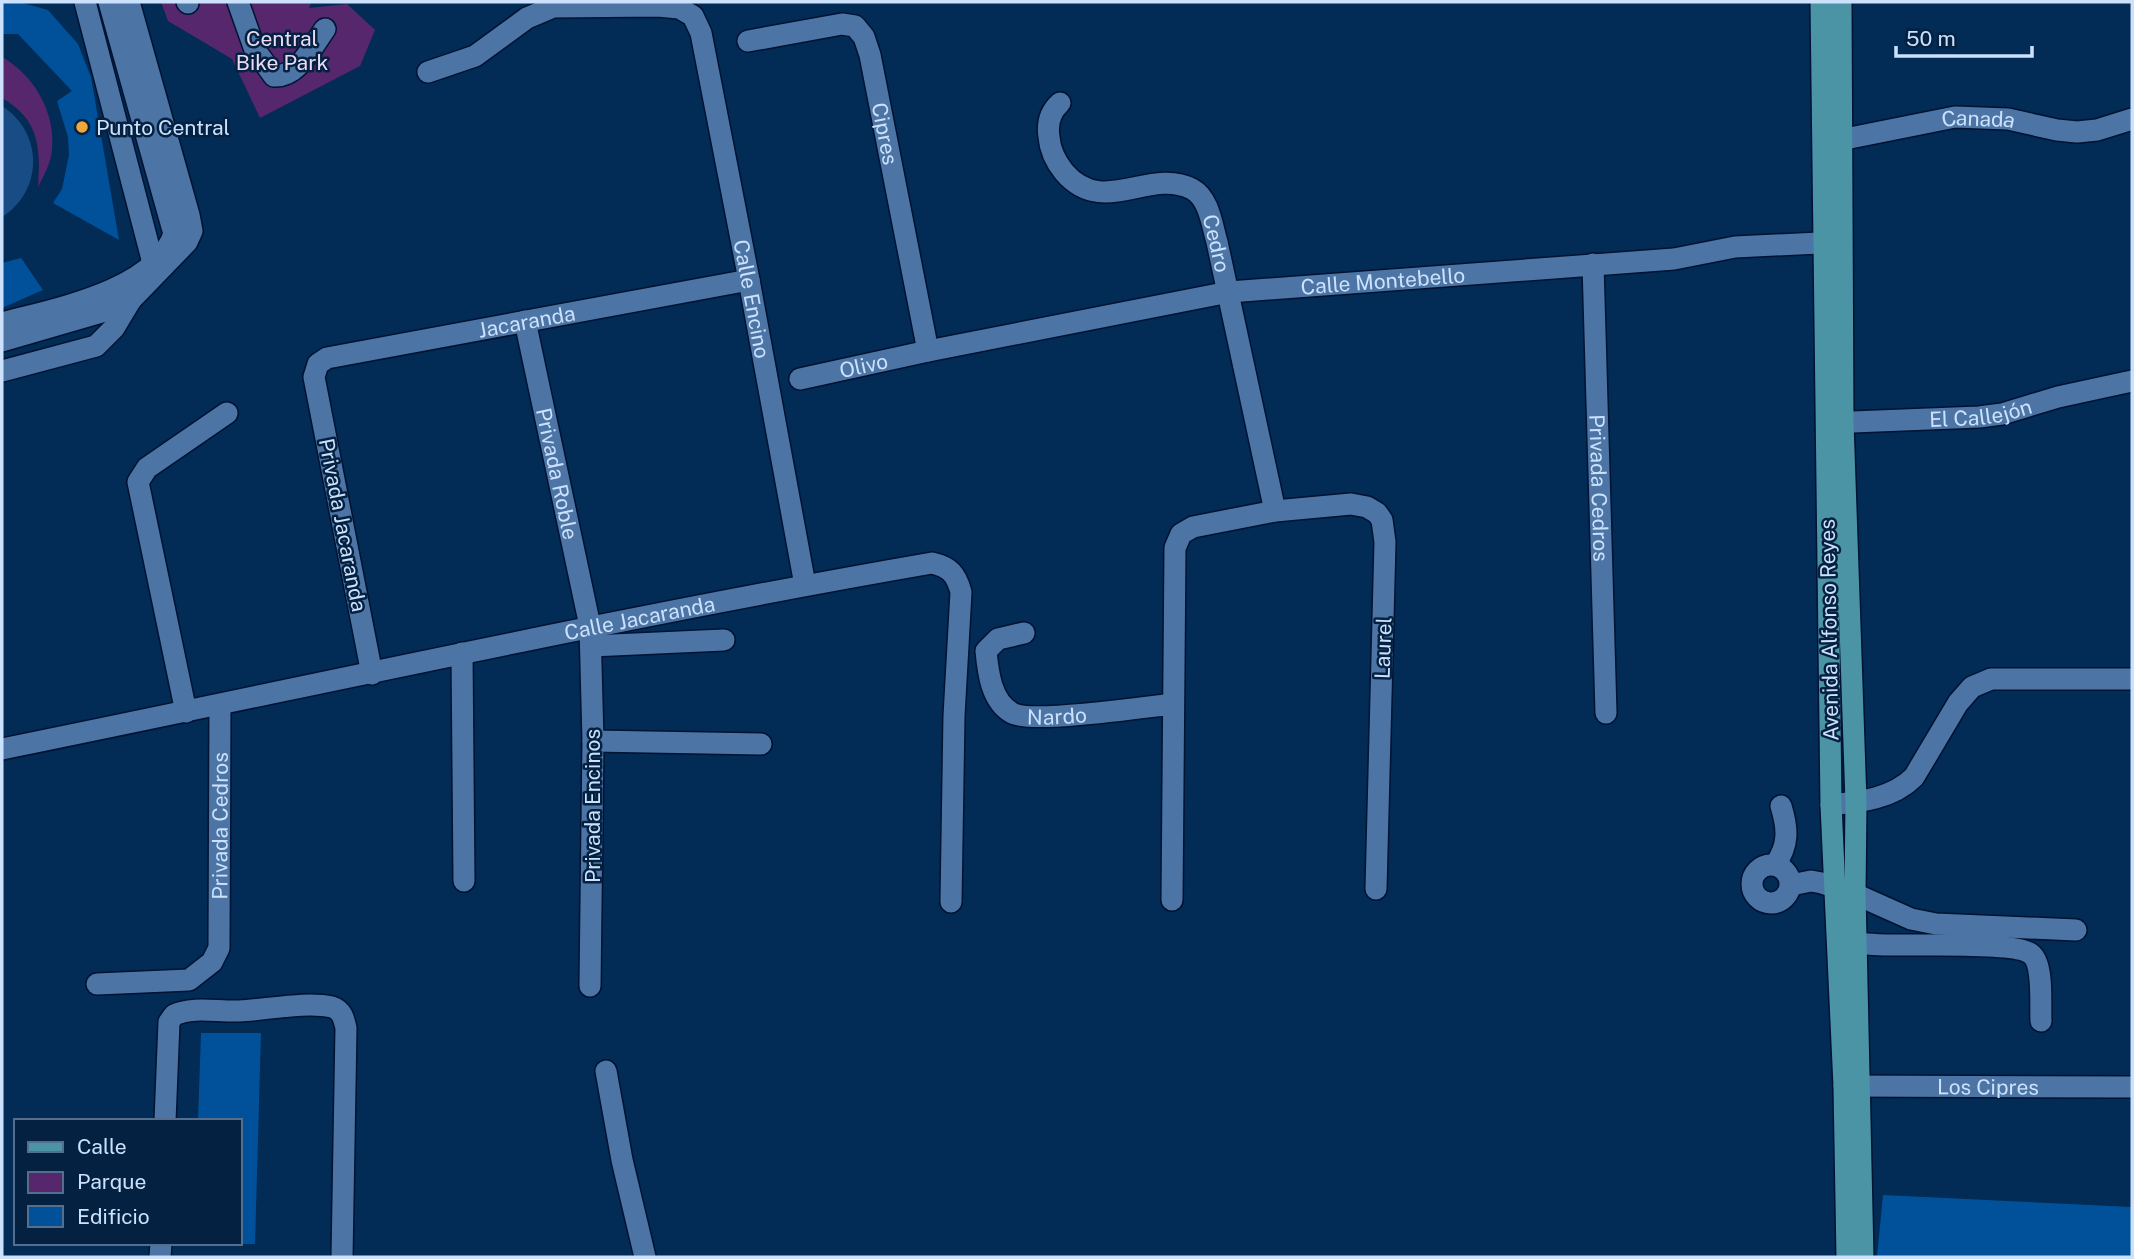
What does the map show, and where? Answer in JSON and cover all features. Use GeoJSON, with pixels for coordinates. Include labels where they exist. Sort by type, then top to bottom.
{"type":"FeatureCollection","features":[{"type":"Feature","properties":{"kind":"main road","name":"Avenida Alfonso Reyes"},"geometry":{"type":"LineString","coordinates":[[1821,2],[1832,142],[1835,422],[1831,805],[1845,890],[1852,1086],[1863,1257]]}},
{"type":"Feature","properties":{"kind":"main road","name":"Avenida Alfonso Reyes"},"geometry":{"type":"LineString","coordinates":[[1832,142],[1841,2]]}},
{"type":"Feature","properties":{"kind":"main road","name":"Avenida Alfonso Reyes"},"geometry":{"type":"LineString","coordinates":[[1835,422],[1856,802],[1845,890]]}},
{"type":"Feature","properties":{"kind":"main road","name":"Avenida Alfonso Reyes"},"geometry":{"type":"LineString","coordinates":[[1847,1257],[1852,1086]]}},
{"type":"Feature","properties":{"kind":"street"},"geometry":{"type":"LineString","coordinates":[[85,2],[153,263]]}},
{"type":"Feature","properties":{"kind":"street"},"geometry":{"type":"LineString","coordinates":[[2,371],[96,346],[114,328],[126,305],[153,263],[169,246],[174,234],[109,2]]}},
{"type":"Feature","properties":{"kind":"street"},"geometry":{"type":"LineString","coordinates":[[2,341],[126,305],[187,242],[191,231],[189,215],[129,2]]}},
{"type":"Feature","properties":{"kind":"street"},"geometry":{"type":"LineString","coordinates":[[238,2],[255,50],[274,76],[284,76],[295,70],[325,29]]}},
{"type":"Feature","properties":{"kind":"street","name":"Calle Encino"},"geometry":{"type":"LineString","coordinates":[[428,72],[475,56],[527,18],[553,7],[658,6],[679,8],[693,16],[701,33],[805,585]]}},
{"type":"Feature","properties":{"kind":"street","name":"Cipres"},"geometry":{"type":"LineString","coordinates":[[748,41],[842,24],[855,26],[864,37],[870,55],[928,351]]}},
{"type":"Feature","properties":{"kind":"street","name":"Cedro"},"geometry":{"type":"LineString","coordinates":[[1060,103],[1053,110],[1049,121],[1048,137],[1052,152],[1070,178],[1081,187],[1100,192],[1119,192],[1168,183],[1195,191],[1210,215],[1275,511]]}},
{"type":"Feature","properties":{"kind":"street","name":"Canada"},"geometry":{"type":"LineString","coordinates":[[1832,142],[1955,117],[2008,119],[2077,132],[2097,130],[2132,119]]}},
{"type":"Feature","properties":{"kind":"street","name":"Calle Montebello"},"geometry":{"type":"LineString","coordinates":[[928,351],[1229,292],[1674,259],[1735,247],[1833,242]]}},
{"type":"Feature","properties":{"kind":"street"},"geometry":{"type":"LineString","coordinates":[[2,323],[84,301],[118,287],[153,263]]}},
{"type":"Feature","properties":{"kind":"street","name":"Privada Cedros"},"geometry":{"type":"LineString","coordinates":[[1593,264],[1606,713]]}},
{"type":"Feature","properties":{"kind":"street","name":"Jacaranda"},"geometry":{"type":"LineString","coordinates":[[314,376],[318,364],[327,358],[749,280]]}},
{"type":"Feature","properties":{"kind":"street","name":"Privada Roble"},"geometry":{"type":"LineString","coordinates":[[525,321],[591,636]]}},
{"type":"Feature","properties":{"kind":"street","name":"Olivo"},"geometry":{"type":"LineString","coordinates":[[800,379],[928,351]]}},
{"type":"Feature","properties":{"kind":"street","name":"Privada Jacaranda"},"geometry":{"type":"LineString","coordinates":[[314,376],[372,674]]}},
{"type":"Feature","properties":{"kind":"street","name":"El Callejón"},"geometry":{"type":"LineString","coordinates":[[1835,422],[1979,418],[2132,381]]}},
{"type":"Feature","properties":{"kind":"street"},"geometry":{"type":"LineString","coordinates":[[186,712],[138,482],[147,468],[228,413]]}},
{"type":"Feature","properties":{"kind":"street","name":"Laurel"},"geometry":{"type":"LineString","coordinates":[[1275,511],[1351,504],[1367,507],[1382,520],[1385,583],[1376,889]]}},
{"type":"Feature","properties":{"kind":"street"},"geometry":{"type":"LineString","coordinates":[[1172,900],[1175,548],[1181,534],[1193,527],[1275,511]]}},
{"type":"Feature","properties":{"kind":"street","name":"Calle Jacaranda"},"geometry":{"type":"LineString","coordinates":[[2,748],[372,674],[462,653],[591,636],[805,585],[932,563],[953,571],[961,592],[954,716],[951,902]]}},
{"type":"Feature","properties":{"kind":"street","name":"Nardo"},"geometry":{"type":"LineString","coordinates":[[1024,633],[998,639],[986,651],[988,675],[999,700],[1013,714],[1043,717],[1173,704]]}},
{"type":"Feature","properties":{"kind":"street"},"geometry":{"type":"LineString","coordinates":[[591,636],[724,640]]}},
{"type":"Feature","properties":{"kind":"street","name":"Privada Encinos"},"geometry":{"type":"LineString","coordinates":[[590,986],[593,741],[591,636]]}},
{"type":"Feature","properties":{"kind":"street"},"geometry":{"type":"LineString","coordinates":[[462,653],[464,881]]}},
{"type":"Feature","properties":{"kind":"street"},"geometry":{"type":"LineString","coordinates":[[1831,805],[1893,793],[1907,783],[1914,777],[1958,703],[1966,692],[1980,682],[2007,678],[2132,679]]}},
{"type":"Feature","properties":{"kind":"street","name":"Privada Cedros"},"geometry":{"type":"LineString","coordinates":[[97,984],[189,980],[212,962],[219,948],[220,705]]}},
{"type":"Feature","properties":{"kind":"street"},"geometry":{"type":"LineString","coordinates":[[593,741],[761,744]]}},
{"type":"Feature","properties":{"kind":"street"},"geometry":{"type":"LineString","coordinates":[[1775,865],[1786,845],[1787,834],[1781,806]]}},
{"type":"Feature","properties":{"kind":"street"},"geometry":{"type":"LineString","coordinates":[[1775,865],[1787,872],[1791,885],[1788,895],[1780,902],[1769,904],[1759,901],[1753,892],[1752,881],[1756,872],[1765,866],[1775,865]]}},
{"type":"Feature","properties":{"kind":"street"},"geometry":{"type":"LineString","coordinates":[[1791,885],[1811,881],[1845,890],[1911,919],[1936,924],[2076,930]]}},
{"type":"Feature","properties":{"kind":"street"},"geometry":{"type":"LineString","coordinates":[[1847,942],[2021,948],[2032,954],[2039,965],[2041,1021]]}},
{"type":"Feature","properties":{"kind":"street"},"geometry":{"type":"LineString","coordinates":[[165,1119],[169,1022],[174,1015],[191,1011],[314,1006],[334,1007],[340,1011],[346,1028],[342,1257]]}},
{"type":"Feature","properties":{"kind":"street"},"geometry":{"type":"LineString","coordinates":[[606,1071],[622,1160],[645,1257]]}},
{"type":"Feature","properties":{"kind":"street","name":"Los Cipres"},"geometry":{"type":"LineString","coordinates":[[1852,1086],[2132,1087]]}},
{"type":"Feature","properties":{"kind":"green space","name":"Central Bike Park"},"geometry":{"type":"Polygon","coordinates":[[[161,2],[311,2],[309,8],[347,4],[375,30],[360,66],[260,118],[232,59],[168,21],[161,2]]]}},
{"type":"Feature","properties":{"kind":"green space"},"geometry":{"type":"Polygon","coordinates":[[[2,57],[24,74],[33,85],[50,122],[51,155],[38,187],[39,160],[35,136],[24,115],[2,98],[2,57]]]}},
{"type":"Feature","properties":{"kind":"water"},"geometry":{"type":"Polygon","coordinates":[[[2,106],[16,117],[25,131],[33,162],[31,178],[25,192],[15,206],[2,217],[2,106]]]}},
{"type":"Feature","properties":{"kind":"building","name":"Punto Central"},"geometry":{"type":"Polygon","coordinates":[[[2,2],[19,2],[48,10],[78,44],[91,77],[119,240],[53,203],[62,189],[69,155],[68,137],[57,101],[72,91],[18,34],[2,34],[2,2]]]}},
{"type":"Feature","properties":{"kind":"building"},"geometry":{"type":"Polygon","coordinates":[[[21,258],[43,290],[2,308],[2,263],[21,258]]]}},
{"type":"Feature","properties":{"kind":"building"},"geometry":{"type":"Polygon","coordinates":[[[201,1033],[261,1033],[255,1244],[242,1244],[242,1119],[198,1119],[201,1033]]]}},
{"type":"Feature","properties":{"kind":"building"},"geometry":{"type":"Polygon","coordinates":[[[1883,1195],[2132,1207],[2132,1257],[1877,1257],[1883,1195]]]}},
{"type":"Feature","properties":{"kind":"place","name":"Punto Central"},"geometry":{"type":"Point","coordinates":[82,127]}}]}
